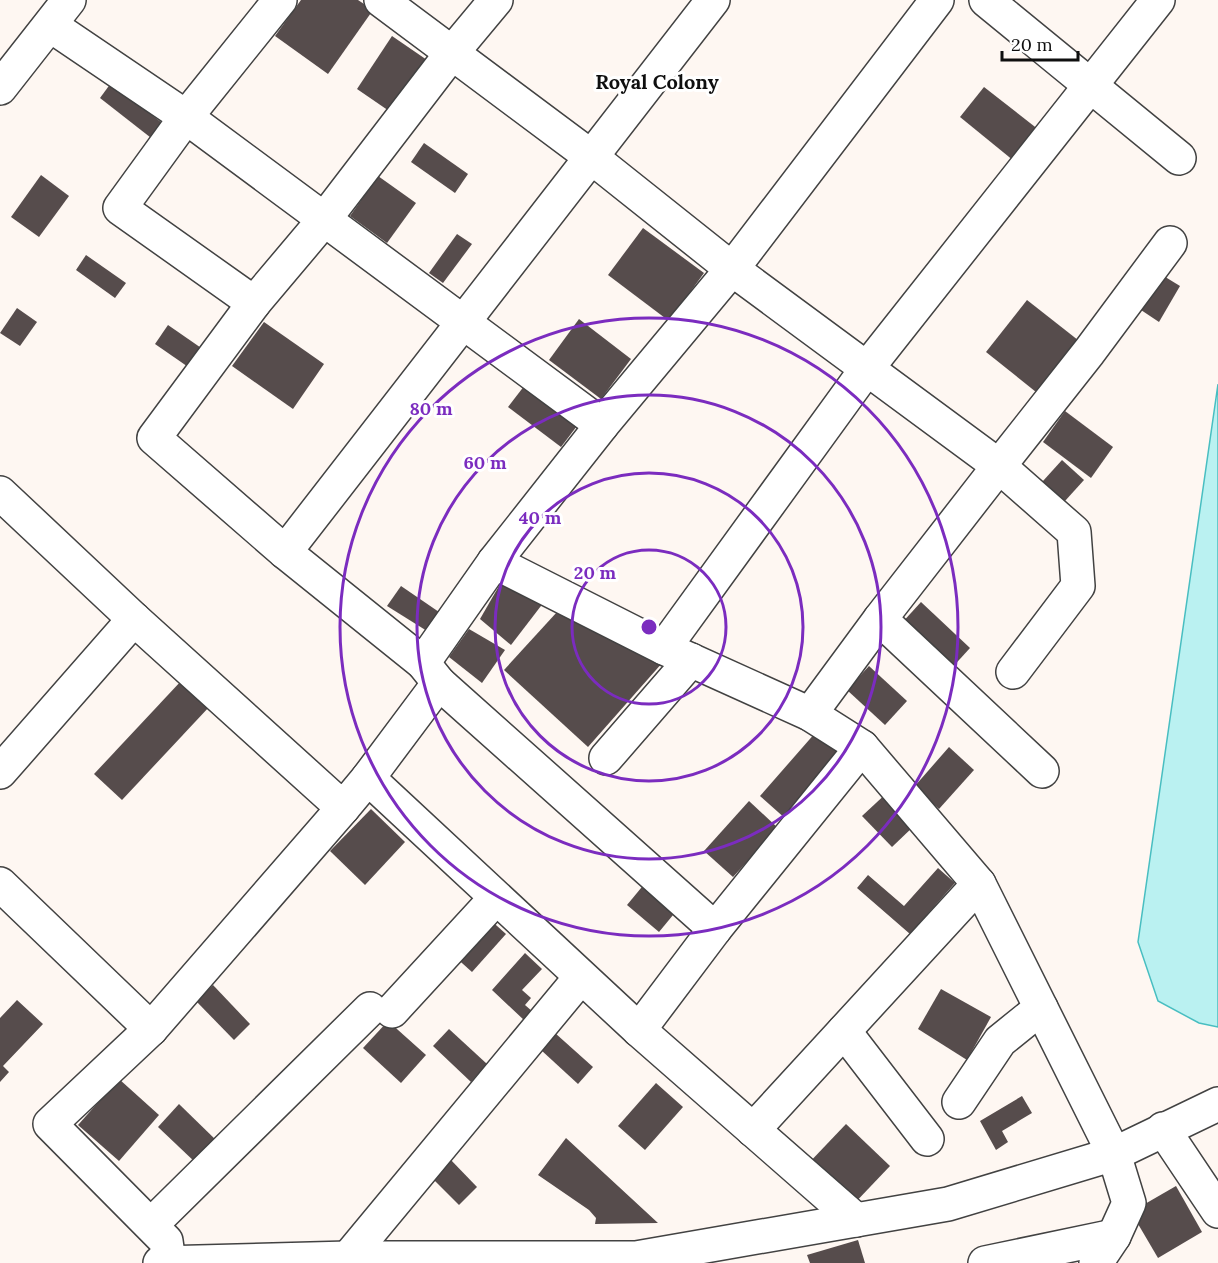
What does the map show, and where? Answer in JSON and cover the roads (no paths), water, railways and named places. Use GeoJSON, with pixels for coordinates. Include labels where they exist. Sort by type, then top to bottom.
{"type":"FeatureCollection","features":[{"type":"Feature","properties":{"kind":"street"},"geometry":{"type":"LineString","coordinates":[[254,303],[120,208],[186,117],[280,0]]}},
{"type":"Feature","properties":{"kind":"street"},"geometry":{"type":"LineString","coordinates":[[381,0],[590,156],[732,269],[868,367],[999,466],[1074,532],[1078,586],[1013,672]]}},
{"type":"Feature","properties":{"kind":"street"},"geometry":{"type":"LineString","coordinates":[[496,0],[451,54],[323,221],[254,303],[154,438],[285,552],[431,673],[715,929]]}},
{"type":"Feature","properties":{"kind":"street"},"geometry":{"type":"LineString","coordinates":[[285,552],[713,0]]}},
{"type":"Feature","properties":{"kind":"street"},"geometry":{"type":"LineString","coordinates":[[937,0],[732,269],[602,425],[494,562],[368,778],[151,1029],[50,1124],[152,1224],[166,1241],[164,1262],[348,1258],[578,1260],[636,1258],[948,1204],[1114,1154],[1218,1104]]}},
{"type":"Feature","properties":{"kind":"street"},"geometry":{"type":"LineString","coordinates":[[986,0],[1179,158]]}},
{"type":"Feature","properties":{"kind":"street"},"geometry":{"type":"LineString","coordinates":[[606,758],[678,654],[868,367],[1158,0]]}},
{"type":"Feature","properties":{"kind":"street"},"geometry":{"type":"LineString","coordinates":[[0,88],[60,12],[186,117],[323,221],[463,321],[602,425]]}},
{"type":"Feature","properties":{"kind":"street"},"geometry":{"type":"LineString","coordinates":[[810,714],[880,618],[1089,352],[1170,243]]}},
{"type":"Feature","properties":{"kind":"street"},"geometry":{"type":"LineString","coordinates":[[0,493],[134,619],[343,808]]}},
{"type":"Feature","properties":{"kind":"street"},"geometry":{"type":"LineString","coordinates":[[494,562],[678,654],[810,714],[862,747],[979,884],[1114,1154],[1129,1203],[1114,1236],[1096,1263]]}},
{"type":"Feature","properties":{"kind":"street"},"geometry":{"type":"LineString","coordinates":[[880,618],[1042,771]]}},
{"type":"Feature","properties":{"kind":"street"},"geometry":{"type":"LineString","coordinates":[[0,772],[134,619]]}},
{"type":"Feature","properties":{"kind":"street"},"geometry":{"type":"LineString","coordinates":[[639,1030],[715,929],[862,747]]}},
{"type":"Feature","properties":{"kind":"street"},"geometry":{"type":"LineString","coordinates":[[368,778],[639,1030],[856,1220]]}},
{"type":"Feature","properties":{"kind":"street"},"geometry":{"type":"LineString","coordinates":[[753,1130],[979,884]]}},
{"type":"Feature","properties":{"kind":"street"},"geometry":{"type":"LineString","coordinates":[[152,1224],[381,1010],[496,898]]}},
{"type":"Feature","properties":{"kind":"street"},"geometry":{"type":"LineString","coordinates":[[6,901],[151,1029]]}},
{"type":"Feature","properties":{"kind":"street"},"geometry":{"type":"LineString","coordinates":[[348,1258],[581,977]]}},
{"type":"Feature","properties":{"kind":"street"},"geometry":{"type":"LineString","coordinates":[[959,1102],[1000,1041],[1041,1008]]}},
{"type":"Feature","properties":{"kind":"street"},"geometry":{"type":"LineString","coordinates":[[844,1030],[927,1139]]}},
{"type":"Feature","properties":{"kind":"street"},"geometry":{"type":"LineString","coordinates":[[1163,1129],[1218,1211]]}},
{"type":"Feature","properties":{"kind":"street"},"geometry":{"type":"LineString","coordinates":[[985,1263],[1114,1236]]}},
{"type":"Feature","properties":{"kind":"water"},"geometry":{"type":"Polygon","coordinates":[[[1218,384],[1218,1027],[1199,1023],[1158,1001],[1138,942],[1218,384]]]}},
{"type":"Feature","properties":{"kind":"district","name":"Royal Colony"},"geometry":{"type":"Point","coordinates":[657,81]}}]}
